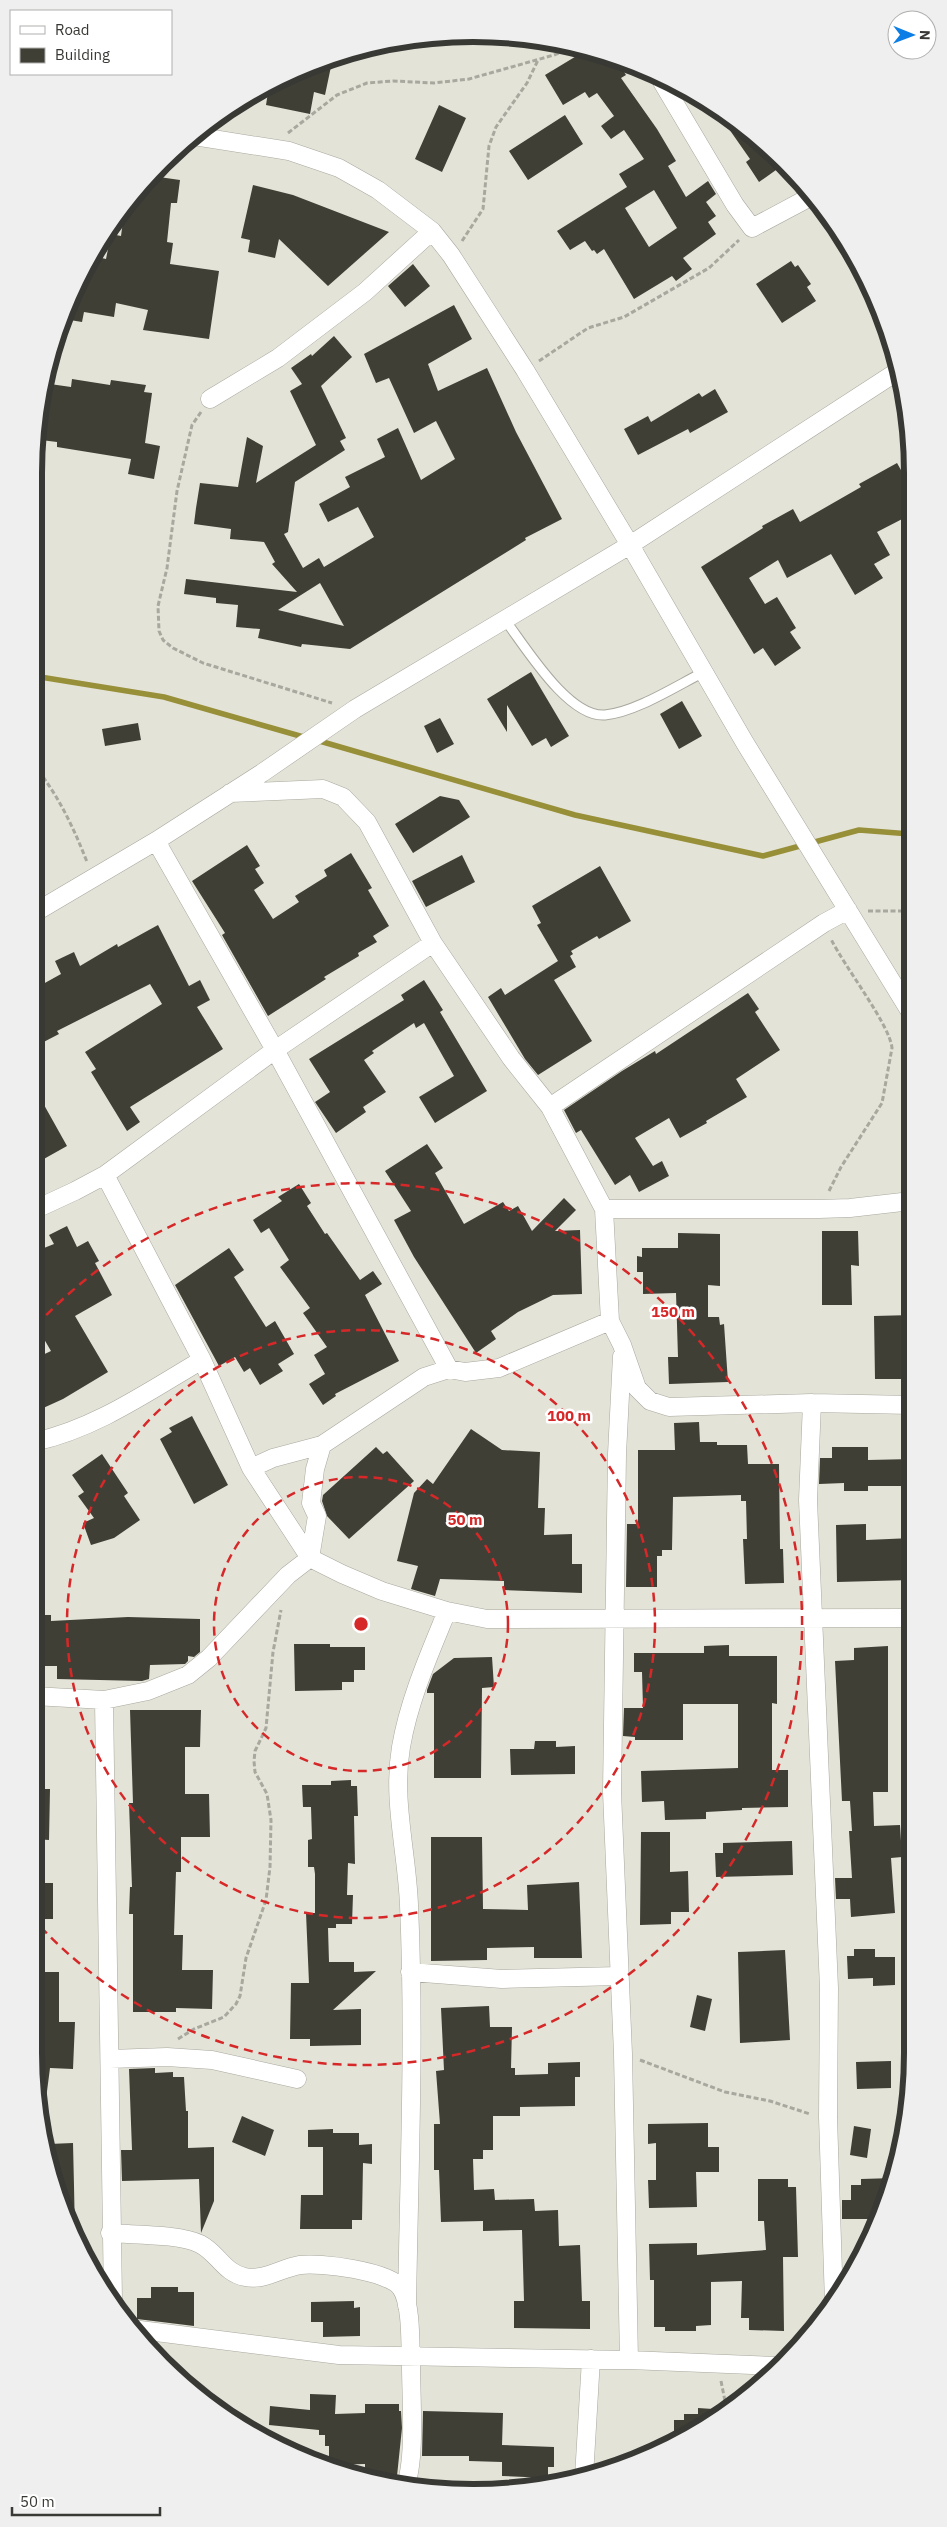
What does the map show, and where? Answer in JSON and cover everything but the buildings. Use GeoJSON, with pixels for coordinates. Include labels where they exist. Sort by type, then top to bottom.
{"type":"FeatureCollection","features":[{"type":"Feature","properties":{"kind":"street"},"geometry":{"type":"LineString","coordinates":[[665,88],[735,205],[752,228],[806,199]]}},
{"type":"Feature","properties":{"kind":"street"},"geometry":{"type":"LineString","coordinates":[[204,137],[270,147],[304,155],[339,168],[378,190],[432,231],[452,255],[525,370],[824,873],[904,1002]]}},
{"type":"Feature","properties":{"kind":"street"},"geometry":{"type":"LineString","coordinates":[[210,400],[278,358],[365,292],[432,231]]}},
{"type":"Feature","properties":{"kind":"street"},"geometry":{"type":"LineString","coordinates":[[42,908],[156,840],[262,773],[355,710],[630,545],[893,375]]}},
{"type":"Feature","properties":{"kind":"street"},"geometry":{"type":"LineString","coordinates":[[230,793],[314,789],[329,791],[343,797],[367,822],[433,943],[511,1058],[550,1107],[604,1209],[610,1321],[622,1346],[637,1388],[650,1401],[669,1406],[812,1403],[904,1405]]}},
{"type":"Feature","properties":{"kind":"street"},"geometry":{"type":"LineString","coordinates":[[156,840],[275,1050],[336,1166],[449,1369]]}},
{"type":"Feature","properties":{"kind":"street"},"geometry":{"type":"LineString","coordinates":[[550,1107],[824,923],[848,910]]}},
{"type":"Feature","properties":{"kind":"street"},"geometry":{"type":"LineString","coordinates":[[42,1206],[105,1175],[275,1050],[433,943]]}},
{"type":"Feature","properties":{"kind":"street"},"geometry":{"type":"LineString","coordinates":[[105,1175],[202,1360],[251,1468],[310,1558],[382,1591],[447,1611],[487,1619],[904,1618]]}},
{"type":"Feature","properties":{"kind":"street"},"geometry":{"type":"LineString","coordinates":[[604,1209],[820,1210],[904,1202]]}},
{"type":"Feature","properties":{"kind":"street"},"geometry":{"type":"LineString","coordinates":[[251,1468],[273,1458],[322,1445],[424,1378],[449,1369],[465,1372],[499,1368],[610,1321]]}},
{"type":"Feature","properties":{"kind":"street"},"geometry":{"type":"LineString","coordinates":[[622,1346],[617,1454],[612,1792],[624,2054],[629,2360]]}},
{"type":"Feature","properties":{"kind":"street"},"geometry":{"type":"LineString","coordinates":[[42,1440],[82,1427],[202,1360]]}},
{"type":"Feature","properties":{"kind":"street"},"geometry":{"type":"LineString","coordinates":[[812,1403],[808,1500],[829,1988],[828,2118],[834,2290]]}},
{"type":"Feature","properties":{"kind":"street"},"geometry":{"type":"LineString","coordinates":[[42,1696],[104,1700],[148,1691],[188,1675],[209,1658],[288,1576],[310,1558],[317,1516],[311,1502],[315,1469],[322,1445]]}},
{"type":"Feature","properties":{"kind":"street"},"geometry":{"type":"LineString","coordinates":[[407,2479],[410,2466],[410,2357],[407,2306],[411,2061],[409,1904],[399,1799],[401,1749],[407,1720],[421,1676],[447,1611]]}},
{"type":"Feature","properties":{"kind":"street"},"geometry":{"type":"LineString","coordinates":[[104,1700],[110,2059],[110,2233],[112,2289]]}},
{"type":"Feature","properties":{"kind":"street"},"geometry":{"type":"LineString","coordinates":[[410,1972],[502,1979],[619,1976]]}},
{"type":"Feature","properties":{"kind":"street"},"geometry":{"type":"LineString","coordinates":[[110,2059],[167,2057],[226,2062],[297,2078]]}},
{"type":"Feature","properties":{"kind":"street"},"geometry":{"type":"LineString","coordinates":[[110,2233],[194,2242],[207,2249],[230,2272],[246,2278],[271,2275],[299,2265],[320,2264],[390,2279],[401,2287],[407,2306]]}},
{"type":"Feature","properties":{"kind":"street"},"geometry":{"type":"LineString","coordinates":[[143,2330],[339,2356],[591,2359],[770,2366]]}},
{"type":"Feature","properties":{"kind":"street"},"geometry":{"type":"LineString","coordinates":[[584,2470],[591,2359]]}},
{"type":"Feature","properties":{"kind":"lane"},"geometry":{"type":"LineString","coordinates":[[505,620],[546,675],[580,708],[591,714],[604,715],[620,712],[704,672]]}},
{"type":"Feature","properties":{"kind":"path"},"geometry":{"type":"LineString","coordinates":[[270,147],[329,101],[356,86],[379,81],[434,83],[457,81],[560,52]]}},
{"type":"Feature","properties":{"kind":"path"},"geometry":{"type":"LineString","coordinates":[[452,255],[476,221],[482,209],[490,146],[496,127],[527,82],[538,59]]}},
{"type":"Feature","properties":{"kind":"path"},"geometry":{"type":"LineString","coordinates":[[525,370],[588,328],[624,317],[709,268],[752,228]]}},
{"type":"Feature","properties":{"kind":"path"},"geometry":{"type":"LineString","coordinates":[[210,400],[192,425],[185,453],[172,523],[167,568],[158,606],[159,631],[163,640],[173,648],[203,662],[355,710]]}},
{"type":"Feature","properties":{"kind":"path"},"geometry":{"type":"LineString","coordinates":[[42,775],[65,810],[93,878]]}},
{"type":"Feature","properties":{"kind":"path"},"geometry":{"type":"LineString","coordinates":[[848,910],[904,911]]}},
{"type":"Feature","properties":{"kind":"path"},"geometry":{"type":"LineString","coordinates":[[820,1210],[841,1166],[882,1103],[892,1048],[887,1034],[848,970],[824,923]]}},
{"type":"Feature","properties":{"kind":"path"},"geometry":{"type":"LineString","coordinates":[[167,2057],[174,2044],[183,2035],[224,2017],[233,2009],[240,1996],[246,1958],[263,1912],[269,1874],[271,1820],[267,1794],[255,1772],[254,1762],[257,1747],[266,1728],[273,1652],[288,1576]]}},
{"type":"Feature","properties":{"kind":"path"},"geometry":{"type":"LineString","coordinates":[[624,2054],[725,2092],[770,2101],[828,2118]]}},
{"type":"Feature","properties":{"kind":"path"},"geometry":{"type":"LineString","coordinates":[[713,2365],[724,2389],[726,2403]]}},
{"type":"Feature","properties":{"kind":"waterway"},"geometry":{"type":"LineString","coordinates":[[42,677],[164,697],[307,738]]}},
{"type":"Feature","properties":{"kind":"waterway"},"geometry":{"type":"LineString","coordinates":[[316,740],[575,815],[763,856],[859,830],[904,834]]}}]}
